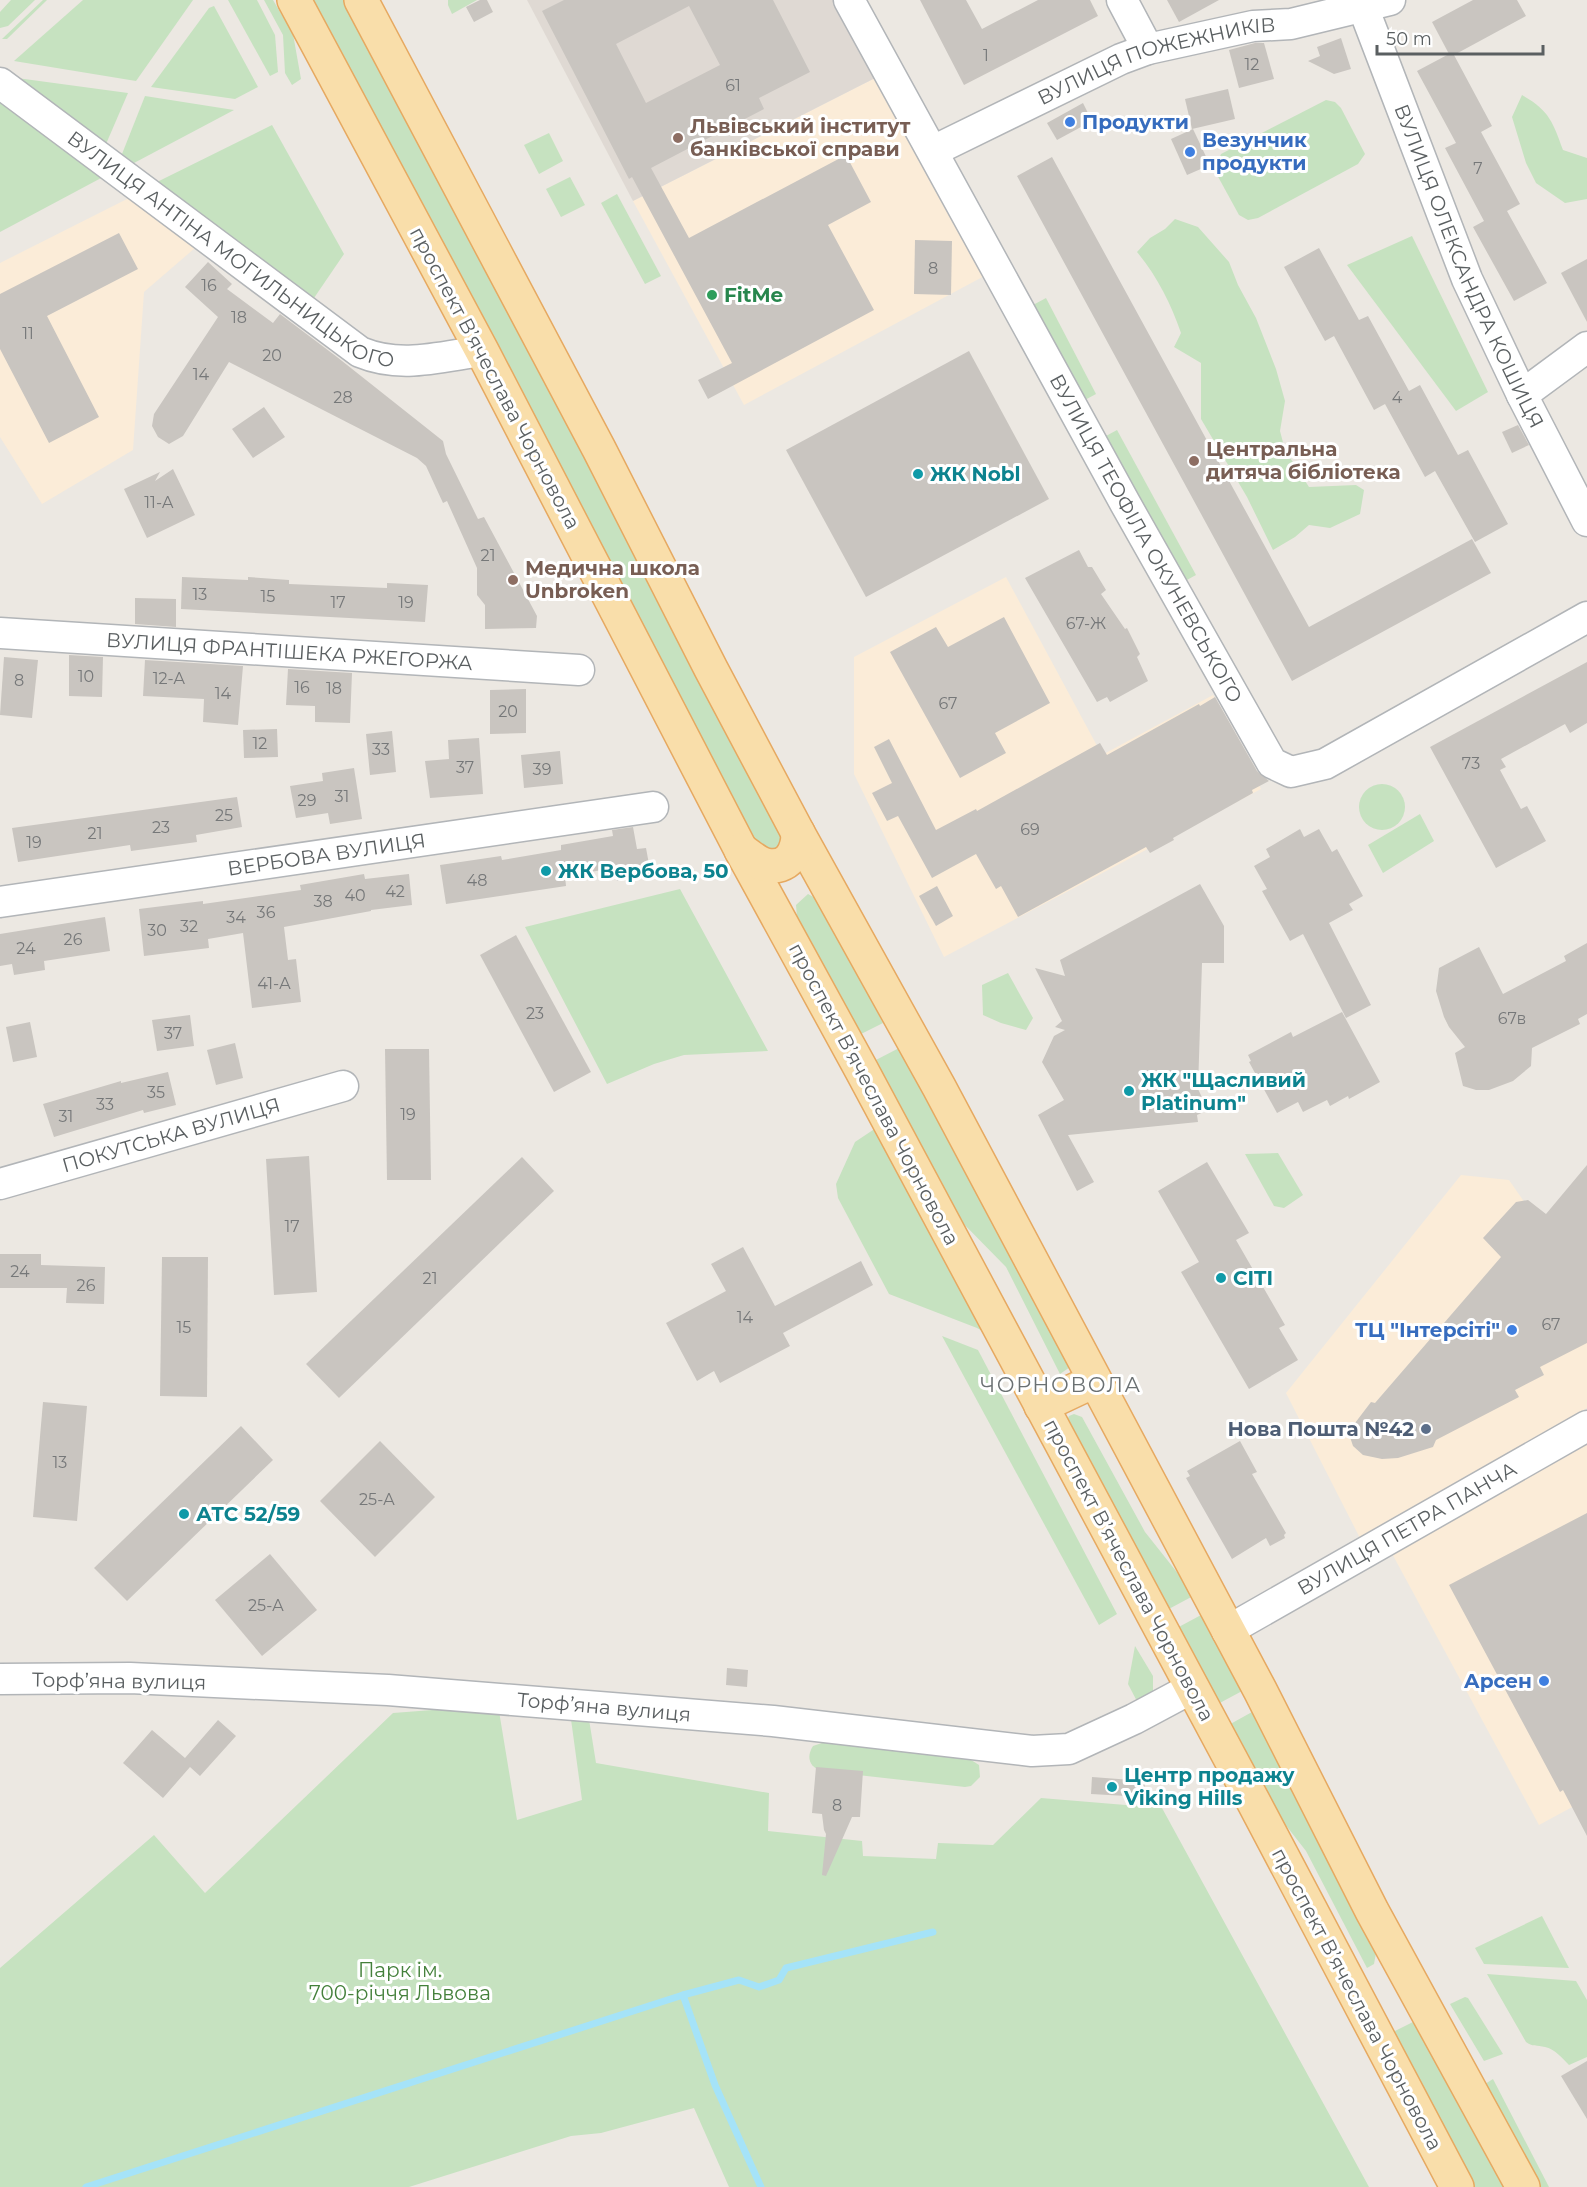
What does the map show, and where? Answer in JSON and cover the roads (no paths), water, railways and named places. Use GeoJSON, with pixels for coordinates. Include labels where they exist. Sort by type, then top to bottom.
{"type":"FeatureCollection","features":[{"type":"Feature","properties":{"kind":"main road","name":"проспект Вʼячеслава Чорновола"},"geometry":{"type":"LineString","coordinates":[[294,0],[482,351],[741,850],[861,1069],[1457,2187]]}},
{"type":"Feature","properties":{"kind":"main road"},"geometry":{"type":"LineString","coordinates":[[361,0],[599,449],[670,590],[798,832],[889,994],[1398,1958],[1523,2187]]}},
{"type":"Feature","properties":{"kind":"main road"},"geometry":{"type":"LineString","coordinates":[[741,850],[766,865],[783,864],[795,853],[798,832]]}},
{"type":"Feature","properties":{"kind":"main road"},"geometry":{"type":"LineString","coordinates":[[776,915],[778,891],[784,883],[796,877],[810,877],[828,886]]}},
{"type":"Feature","properties":{"kind":"main road"},"geometry":{"type":"LineString","coordinates":[[1041,1406],[1094,1381]]}},
{"type":"Feature","properties":{"kind":"main road"},"geometry":{"type":"LineString","coordinates":[[1347,1977],[1366,1978],[1380,1973],[1391,1967],[1398,1958]]}},
{"type":"Feature","properties":{"kind":"street","name":"ВУЛИЦЯ ТЕОФІЛА ОКУНЕВСЬКОГО"},"geometry":{"type":"LineString","coordinates":[[849,0],[1125,503],[1272,764],[1291,772],[1325,764],[1587,617]]}},
{"type":"Feature","properties":{"kind":"street"},"geometry":{"type":"LineString","coordinates":[[1122,0],[1148,49]]}},
{"type":"Feature","properties":{"kind":"street","name":"ВУЛИЦЯ ПОЖЕЖНИКІВ"},"geometry":{"type":"LineString","coordinates":[[933,151],[1121,59],[1148,49],[1253,26],[1290,24],[1376,3]]}},
{"type":"Feature","properties":{"kind":"street","name":"ВУЛИЦЯ ОЛЕКСАНДРА КОШИЦЯ"},"geometry":{"type":"LineString","coordinates":[[1376,3],[1467,279],[1522,395],[1587,521]]}},
{"type":"Feature","properties":{"kind":"street","name":"ВУЛИЦЯ АНТІНА МОГИЛЬНИЦЬКОГО"},"geometry":{"type":"LineString","coordinates":[[0,83],[360,352],[375,358],[409,362],[482,351]]}},
{"type":"Feature","properties":{"kind":"street"},"geometry":{"type":"LineString","coordinates":[[1522,395],[1587,347]]}},
{"type":"Feature","properties":{"kind":"street","name":"ВУЛИЦЯ ФРАНТІШЕКА РЖЕГОРЖА"},"geometry":{"type":"LineString","coordinates":[[0,633],[579,670]]}},
{"type":"Feature","properties":{"kind":"street","name":"ВЕРБОВА ВУЛИЦЯ"},"geometry":{"type":"LineString","coordinates":[[0,902],[653,807]]}},
{"type":"Feature","properties":{"kind":"street","name":"ПОКУТСЬКА ВУЛИЦЯ"},"geometry":{"type":"LineString","coordinates":[[0,1184],[343,1086]]}},
{"type":"Feature","properties":{"kind":"street","name":"ВУЛИЦЯ ПЕТРА ПАНЧА"},"geometry":{"type":"LineString","coordinates":[[1227,1631],[1587,1425]]}},
{"type":"Feature","properties":{"kind":"street","name":"Торфʼяна вулиця"},"geometry":{"type":"LineString","coordinates":[[0,1679],[130,1678],[388,1689],[773,1721],[1032,1751],[1069,1749],[1125,1724],[1192,1688]]}},
{"type":"Feature","properties":{"kind":"waterway"},"geometry":{"type":"LineString","coordinates":[[683,1995],[739,1980],[759,1987],[779,1980],[786,1968],[933,1932]]}},
{"type":"Feature","properties":{"kind":"waterway"},"geometry":{"type":"LineString","coordinates":[[86,2187],[683,1995],[715,2085],[761,2187]]}},
{"type":"Feature","properties":{"kind":"place","name":"Продукти"},"geometry":{"type":"Point","coordinates":[1070,122]}},
{"type":"Feature","properties":{"kind":"place","name":"Львівський інститут банківської справи"},"geometry":{"type":"Point","coordinates":[678,138]}},
{"type":"Feature","properties":{"kind":"place","name":"Везунчик продукти"},"geometry":{"type":"Point","coordinates":[1190,152]}},
{"type":"Feature","properties":{"kind":"place","name":"FitMe"},"geometry":{"type":"Point","coordinates":[712,295]}},
{"type":"Feature","properties":{"kind":"place","name":"Центральна дитяча бібліотека"},"geometry":{"type":"Point","coordinates":[1194,461]}},
{"type":"Feature","properties":{"kind":"place","name":"ЖК Nobl"},"geometry":{"type":"Point","coordinates":[918,474]}},
{"type":"Feature","properties":{"kind":"place","name":"Медична школа Unbroken"},"geometry":{"type":"Point","coordinates":[513,580]}},
{"type":"Feature","properties":{"kind":"place","name":"ЖК Вербова, 50"},"geometry":{"type":"Point","coordinates":[546,871]}},
{"type":"Feature","properties":{"kind":"place","name":"ЖК \"Щасливий Platinum\""},"geometry":{"type":"Point","coordinates":[1129,1091]}},
{"type":"Feature","properties":{"kind":"place","name":"CITI"},"geometry":{"type":"Point","coordinates":[1221,1278]}},
{"type":"Feature","properties":{"kind":"place","name":"ТЦ \"Інтерсіті\""},"geometry":{"type":"Point","coordinates":[1512,1330]}},
{"type":"Feature","properties":{"kind":"place","name":"Нова Пошта №42"},"geometry":{"type":"Point","coordinates":[1426,1429]}},
{"type":"Feature","properties":{"kind":"place","name":"АТС 52/59"},"geometry":{"type":"Point","coordinates":[184,1514]}},
{"type":"Feature","properties":{"kind":"place","name":"Арсен"},"geometry":{"type":"Point","coordinates":[1544,1681]}},
{"type":"Feature","properties":{"kind":"place","name":"Центр продажу Viking Hills"},"geometry":{"type":"Point","coordinates":[1112,1787]}},
{"type":"Feature","properties":{"kind":"district","name":"ЧОРНОВОЛА"},"geometry":{"type":"Point","coordinates":[1061,1385]}},
{"type":"Feature","properties":{"kind":"park label","name":"Парк ім. 700-річчя Львова"},"geometry":{"type":"Point","coordinates":[400,1982]}}]}
